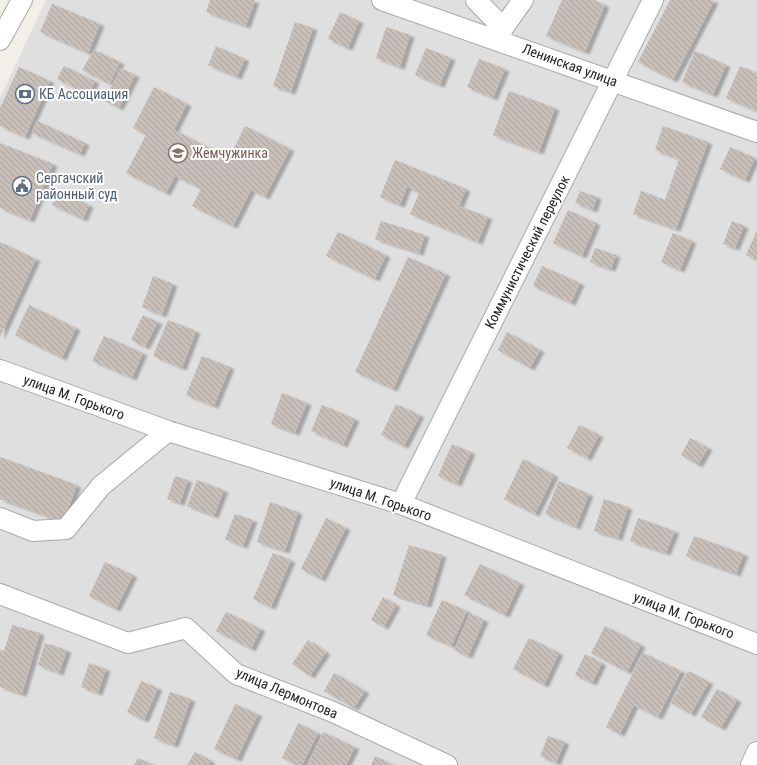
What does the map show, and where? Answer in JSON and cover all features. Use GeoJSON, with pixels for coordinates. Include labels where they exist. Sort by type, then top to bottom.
{"type":"FeatureCollection","features":[{"type":"Feature","properties":{"kind":"street"},"geometry":{"type":"LineString","coordinates":[[0,40],[22,0]]}},
{"type":"Feature","properties":{"kind":"street","name":"Ленинская улица"},"geometry":{"type":"LineString","coordinates":[[382,0],[501,34],[613,81],[757,132]]}},
{"type":"Feature","properties":{"kind":"street"},"geometry":{"type":"LineString","coordinates":[[476,0],[501,34],[523,0]]}},
{"type":"Feature","properties":{"kind":"street","name":"Коммунистический переулок"},"geometry":{"type":"LineString","coordinates":[[401,504],[653,0]]}},
{"type":"Feature","properties":{"kind":"street","name":"улица М. Горького"},"geometry":{"type":"LineString","coordinates":[[0,370],[168,431],[401,504],[757,644]]}},
{"type":"Feature","properties":{"kind":"street"},"geometry":{"type":"LineString","coordinates":[[0,518],[33,531],[66,528],[101,486],[168,431]]}},
{"type":"Feature","properties":{"kind":"street","name":"улица Лермонтова"},"geometry":{"type":"LineString","coordinates":[[0,594],[128,644],[186,628],[236,674],[333,712],[447,765]]}},
{"type":"Feature","properties":{"kind":"street"},"geometry":{"type":"LineString","coordinates":[[751,765],[757,752]]}},
{"type":"Feature","properties":{"kind":"shaded area"},"geometry":{"type":"Polygon","coordinates":[[[46,0],[757,0],[757,765],[0,765],[0,98],[46,0]]]}},
{"type":"Feature","properties":{"kind":"building"},"geometry":{"type":"Polygon","coordinates":[[[210,0],[255,0],[246,26],[206,12],[210,0]]]}},
{"type":"Feature","properties":{"kind":"building"},"geometry":{"type":"Polygon","coordinates":[[[562,0],[594,0],[605,5],[585,52],[546,36],[562,0]]]}},
{"type":"Feature","properties":{"kind":"building"},"geometry":{"type":"Polygon","coordinates":[[[670,0],[714,1],[673,80],[638,62],[670,0]]]}},
{"type":"Feature","properties":{"kind":"building"},"geometry":{"type":"Polygon","coordinates":[[[52,4],[100,24],[88,53],[40,32],[52,4]]]}},
{"type":"Feature","properties":{"kind":"building"},"geometry":{"type":"Polygon","coordinates":[[[340,12],[359,21],[348,48],[328,39],[340,12]]]}},
{"type":"Feature","properties":{"kind":"building"},"geometry":{"type":"Polygon","coordinates":[[[295,22],[313,28],[291,92],[273,86],[295,22]]]}},
{"type":"Feature","properties":{"kind":"building"},"geometry":{"type":"Polygon","coordinates":[[[386,27],[410,35],[400,67],[376,58],[386,27]]]}},
{"type":"Feature","properties":{"kind":"building"},"geometry":{"type":"Polygon","coordinates":[[[216,46],[245,59],[237,77],[208,65],[216,46]]]}},
{"type":"Feature","properties":{"kind":"building"},"geometry":{"type":"Polygon","coordinates":[[[426,48],[451,58],[440,85],[415,75],[426,48]]]}},
{"type":"Feature","properties":{"kind":"building"},"geometry":{"type":"Polygon","coordinates":[[[94,50],[120,62],[110,84],[82,70],[94,50]]]}},
{"type":"Feature","properties":{"kind":"building"},"geometry":{"type":"Polygon","coordinates":[[[695,51],[726,65],[713,95],[682,82],[695,51]]]}},
{"type":"Feature","properties":{"kind":"building"},"geometry":{"type":"Polygon","coordinates":[[[479,59],[505,69],[493,98],[467,87],[479,59]]]}},
{"type":"Feature","properties":{"kind":"building"},"geometry":{"type":"Polygon","coordinates":[[[64,66],[95,81],[88,94],[57,79],[64,66]]]}},
{"type":"Feature","properties":{"kind":"building"},"geometry":{"type":"Polygon","coordinates":[[[740,66],[757,73],[757,111],[726,98],[740,66]]]}},
{"type":"Feature","properties":{"kind":"building","name":"КБ Ассоциация"},"geometry":{"type":"Polygon","coordinates":[[[19,67],[50,81],[25,137],[0,126],[0,108],[19,67]]]}},
{"type":"Feature","properties":{"kind":"building"},"geometry":{"type":"Polygon","coordinates":[[[120,68],[135,75],[119,108],[105,101],[120,68]]]}},
{"type":"Feature","properties":{"kind":"building","name":"Жемчужинка"},"geometry":{"type":"Polygon","coordinates":[[[154,87],[187,104],[174,130],[229,158],[245,126],[290,149],[265,197],[251,190],[233,226],[192,206],[201,189],[175,176],[166,193],[126,173],[146,135],[133,128],[154,87]]]}},
{"type":"Feature","properties":{"kind":"building"},"geometry":{"type":"Polygon","coordinates":[[[509,91],[555,108],[539,152],[493,135],[509,91]]]}},
{"type":"Feature","properties":{"kind":"building"},"geometry":{"type":"Polygon","coordinates":[[[37,121],[85,143],[80,154],[32,133],[37,121]]]}},
{"type":"Feature","properties":{"kind":"building"},"geometry":{"type":"Polygon","coordinates":[[[663,126],[708,142],[676,229],[633,214],[641,191],[665,200],[679,159],[655,150],[663,126]]]}},
{"type":"Feature","properties":{"kind":"building","name":"Сергачский районный суд"},"geometry":{"type":"Polygon","coordinates":[[[0,143],[53,164],[30,220],[0,208],[0,143]]]}},
{"type":"Feature","properties":{"kind":"building"},"geometry":{"type":"Polygon","coordinates":[[[730,147],[755,158],[745,180],[720,169],[730,147]]]}},
{"type":"Feature","properties":{"kind":"building"},"geometry":{"type":"Polygon","coordinates":[[[395,160],[466,189],[459,206],[488,217],[478,242],[410,214],[419,193],[407,187],[400,205],[380,197],[395,160]]]}},
{"type":"Feature","properties":{"kind":"building"},"geometry":{"type":"Polygon","coordinates":[[[59,191],[89,205],[83,219],[52,205],[59,191]]]}},
{"type":"Feature","properties":{"kind":"building"},"geometry":{"type":"Polygon","coordinates":[[[580,191],[597,197],[593,210],[575,203],[580,191]]]}},
{"type":"Feature","properties":{"kind":"building"},"geometry":{"type":"Polygon","coordinates":[[[568,210],[596,223],[582,256],[553,243],[568,210]]]}},
{"type":"Feature","properties":{"kind":"building"},"geometry":{"type":"Polygon","coordinates":[[[381,221],[425,235],[419,253],[375,239],[381,221]]]}},
{"type":"Feature","properties":{"kind":"building"},"geometry":{"type":"Polygon","coordinates":[[[732,221],[744,226],[735,248],[723,244],[732,221]]]}},
{"type":"Feature","properties":{"kind":"building"},"geometry":{"type":"Polygon","coordinates":[[[757,230],[757,260],[746,255],[757,230]]]}},
{"type":"Feature","properties":{"kind":"building"},"geometry":{"type":"Polygon","coordinates":[[[338,232],[386,255],[375,279],[326,256],[338,232]]]}},
{"type":"Feature","properties":{"kind":"building"},"geometry":{"type":"Polygon","coordinates":[[[673,233],[692,241],[680,270],[661,262],[673,233]]]}},
{"type":"Feature","properties":{"kind":"building"},"geometry":{"type":"Polygon","coordinates":[[[0,242],[36,259],[0,337],[0,242]]]}},
{"type":"Feature","properties":{"kind":"building"},"geometry":{"type":"Polygon","coordinates":[[[595,248],[616,255],[611,269],[590,262],[595,248]]]}},
{"type":"Feature","properties":{"kind":"building"},"geometry":{"type":"Polygon","coordinates":[[[408,257],[446,274],[393,389],[355,372],[408,257]]]}},
{"type":"Feature","properties":{"kind":"building"},"geometry":{"type":"Polygon","coordinates":[[[542,266],[580,283],[571,303],[533,286],[542,266]]]}},
{"type":"Feature","properties":{"kind":"building"},"geometry":{"type":"Polygon","coordinates":[[[153,276],[173,284],[162,315],[142,307],[153,276]]]}},
{"type":"Feature","properties":{"kind":"building"},"geometry":{"type":"Polygon","coordinates":[[[29,305],[76,328],[62,358],[15,335],[29,305]]]}},
{"type":"Feature","properties":{"kind":"building"},"geometry":{"type":"Polygon","coordinates":[[[143,315],[158,322],[145,347],[131,340],[143,315]]]}},
{"type":"Feature","properties":{"kind":"building"},"geometry":{"type":"Polygon","coordinates":[[[168,320],[196,331],[182,368],[153,356],[168,320]]]}},
{"type":"Feature","properties":{"kind":"building"},"geometry":{"type":"Polygon","coordinates":[[[507,332],[540,350],[530,368],[498,350],[507,332]]]}},
{"type":"Feature","properties":{"kind":"building"},"geometry":{"type":"Polygon","coordinates":[[[104,336],[143,353],[132,378],[92,361],[104,336]]]}},
{"type":"Feature","properties":{"kind":"building"},"geometry":{"type":"Polygon","coordinates":[[[202,356],[230,367],[214,406],[186,395],[202,356]]]}},
{"type":"Feature","properties":{"kind":"building"},"geometry":{"type":"Polygon","coordinates":[[[282,393],[307,403],[295,433],[271,424],[282,393]]]}},
{"type":"Feature","properties":{"kind":"building"},"geometry":{"type":"Polygon","coordinates":[[[396,404],[420,415],[404,446],[381,435],[396,404]]]}},
{"type":"Feature","properties":{"kind":"building"},"geometry":{"type":"Polygon","coordinates":[[[322,405],[355,419],[343,445],[311,431],[322,405]]]}},
{"type":"Feature","properties":{"kind":"building"},"geometry":{"type":"Polygon","coordinates":[[[579,425],[599,435],[587,458],[567,448],[579,425]]]}},
{"type":"Feature","properties":{"kind":"building"},"geometry":{"type":"Polygon","coordinates":[[[690,438],[708,448],[698,465],[681,455],[690,438]]]}},
{"type":"Feature","properties":{"kind":"building"},"geometry":{"type":"Polygon","coordinates":[[[452,444],[471,452],[457,484],[438,476],[452,444]]]}},
{"type":"Feature","properties":{"kind":"building"},"geometry":{"type":"Polygon","coordinates":[[[0,457],[77,485],[63,522],[0,499],[0,457]]]}},
{"type":"Feature","properties":{"kind":"building"},"geometry":{"type":"Polygon","coordinates":[[[523,459],[554,475],[535,514],[504,499],[523,459]]]}},
{"type":"Feature","properties":{"kind":"building"},"geometry":{"type":"Polygon","coordinates":[[[175,476],[188,480],[180,503],[167,499],[175,476]]]}},
{"type":"Feature","properties":{"kind":"building"},"geometry":{"type":"Polygon","coordinates":[[[197,480],[224,490],[214,516],[187,506],[197,480]]]}},
{"type":"Feature","properties":{"kind":"building"},"geometry":{"type":"Polygon","coordinates":[[[559,481],[589,494],[576,527],[545,514],[559,481]]]}},
{"type":"Feature","properties":{"kind":"building"},"geometry":{"type":"Polygon","coordinates":[[[604,499],[628,507],[618,538],[594,531],[604,499]]]}},
{"type":"Feature","properties":{"kind":"building"},"geometry":{"type":"Polygon","coordinates":[[[270,502],[298,512],[285,551],[257,542],[270,502]]]}},
{"type":"Feature","properties":{"kind":"building"},"geometry":{"type":"Polygon","coordinates":[[[235,514],[253,520],[243,546],[225,539],[235,514]]]}},
{"type":"Feature","properties":{"kind":"building"},"geometry":{"type":"Polygon","coordinates":[[[326,518],[346,528],[321,579],[301,569],[326,518]]]}},
{"type":"Feature","properties":{"kind":"building"},"geometry":{"type":"Polygon","coordinates":[[[638,518],[675,531],[666,553],[630,541],[638,518]]]}},
{"type":"Feature","properties":{"kind":"building"},"geometry":{"type":"Polygon","coordinates":[[[694,536],[744,554],[736,574],[686,556],[694,536]]]}},
{"type":"Feature","properties":{"kind":"building"},"geometry":{"type":"Polygon","coordinates":[[[409,545],[442,555],[427,605],[393,595],[409,545]]]}},
{"type":"Feature","properties":{"kind":"building"},"geometry":{"type":"Polygon","coordinates":[[[273,553],[291,560],[271,607],[253,599],[273,553]]]}},
{"type":"Feature","properties":{"kind":"building"},"geometry":{"type":"Polygon","coordinates":[[[105,562],[133,575],[116,609],[89,596],[105,562]]]}},
{"type":"Feature","properties":{"kind":"building"},"geometry":{"type":"Polygon","coordinates":[[[480,564],[520,583],[505,615],[464,595],[480,564]]]}},
{"type":"Feature","properties":{"kind":"building"},"geometry":{"type":"Polygon","coordinates":[[[383,597],[396,605],[384,627],[371,620],[383,597]]]}},
{"type":"Feature","properties":{"kind":"building"},"geometry":{"type":"Polygon","coordinates":[[[442,600],[467,611],[451,646],[426,635],[442,600]]]}},
{"type":"Feature","properties":{"kind":"building"},"geometry":{"type":"Polygon","coordinates":[[[226,612],[261,629],[251,649],[216,631],[226,612]]]}},
{"type":"Feature","properties":{"kind":"building"},"geometry":{"type":"Polygon","coordinates":[[[470,613],[484,620],[468,656],[454,650],[470,613]]]}},
{"type":"Feature","properties":{"kind":"building"},"geometry":{"type":"Polygon","coordinates":[[[12,625],[40,633],[22,694],[0,687],[0,650],[4,651],[12,625]]]}},
{"type":"Feature","properties":{"kind":"building"},"geometry":{"type":"Polygon","coordinates":[[[605,626],[641,645],[627,672],[591,653],[605,626]]]}},
{"type":"Feature","properties":{"kind":"building"},"geometry":{"type":"Polygon","coordinates":[[[529,638],[559,653],[544,685],[513,669],[529,638]]]}},
{"type":"Feature","properties":{"kind":"building"},"geometry":{"type":"Polygon","coordinates":[[[308,640],[326,652],[310,676],[292,664],[308,640]]]}},
{"type":"Feature","properties":{"kind":"building"},"geometry":{"type":"Polygon","coordinates":[[[45,643],[67,650],[59,673],[38,665],[45,643]]]}},
{"type":"Feature","properties":{"kind":"building"},"geometry":{"type":"Polygon","coordinates":[[[643,653],[681,671],[658,717],[634,705],[620,734],[606,727],[643,653]]]}},
{"type":"Feature","properties":{"kind":"building"},"geometry":{"type":"Polygon","coordinates":[[[585,654],[602,663],[592,683],[575,675],[585,654]]]}},
{"type":"Feature","properties":{"kind":"building"},"geometry":{"type":"Polygon","coordinates":[[[89,663],[106,669],[98,693],[81,687],[89,663]]]}},
{"type":"Feature","properties":{"kind":"building"},"geometry":{"type":"Polygon","coordinates":[[[688,671],[709,682],[691,714],[671,703],[688,671]]]}},
{"type":"Feature","properties":{"kind":"building"},"geometry":{"type":"Polygon","coordinates":[[[334,673],[365,691],[354,708],[324,691],[334,673]]]}},
{"type":"Feature","properties":{"kind":"building"},"geometry":{"type":"Polygon","coordinates":[[[141,681],[158,688],[144,720],[127,712],[141,681]]]}},
{"type":"Feature","properties":{"kind":"building"},"geometry":{"type":"Polygon","coordinates":[[[717,689],[737,700],[721,728],[701,717],[717,689]]]}},
{"type":"Feature","properties":{"kind":"building"},"geometry":{"type":"Polygon","coordinates":[[[170,692],[191,699],[174,745],[154,738],[170,692]]]}},
{"type":"Feature","properties":{"kind":"building"},"geometry":{"type":"Polygon","coordinates":[[[235,704],[258,714],[237,759],[214,749],[235,704]]]}},
{"type":"Feature","properties":{"kind":"building"},"geometry":{"type":"Polygon","coordinates":[[[298,723],[318,733],[302,765],[297,765],[282,758],[298,723]]]}},
{"type":"Feature","properties":{"kind":"building"},"geometry":{"type":"Polygon","coordinates":[[[323,732],[355,747],[346,765],[308,765],[323,732]]]}},
{"type":"Feature","properties":{"kind":"building"},"geometry":{"type":"Polygon","coordinates":[[[548,736],[565,742],[556,763],[540,756],[548,736]]]}},
{"type":"Feature","properties":{"kind":"building"},"geometry":{"type":"Polygon","coordinates":[[[195,752],[211,761],[208,765],[187,765],[195,752]]]}},
{"type":"Feature","properties":{"kind":"building"},"geometry":{"type":"Polygon","coordinates":[[[375,756],[393,765],[371,765],[375,756]]]}},
{"type":"Feature","properties":{"kind":"building"},"geometry":{"type":"Polygon","coordinates":[[[138,758],[154,765],[134,765],[138,758]]]}},
{"type":"Feature","properties":{"kind":"place","name":"КБ Ассоциация"},"geometry":{"type":"Point","coordinates":[25,94]}},
{"type":"Feature","properties":{"kind":"place","name":"Жемчужинка"},"geometry":{"type":"Point","coordinates":[178,153]}},
{"type":"Feature","properties":{"kind":"place","name":"Сергачский районный суд"},"geometry":{"type":"Point","coordinates":[22,186]}}]}
